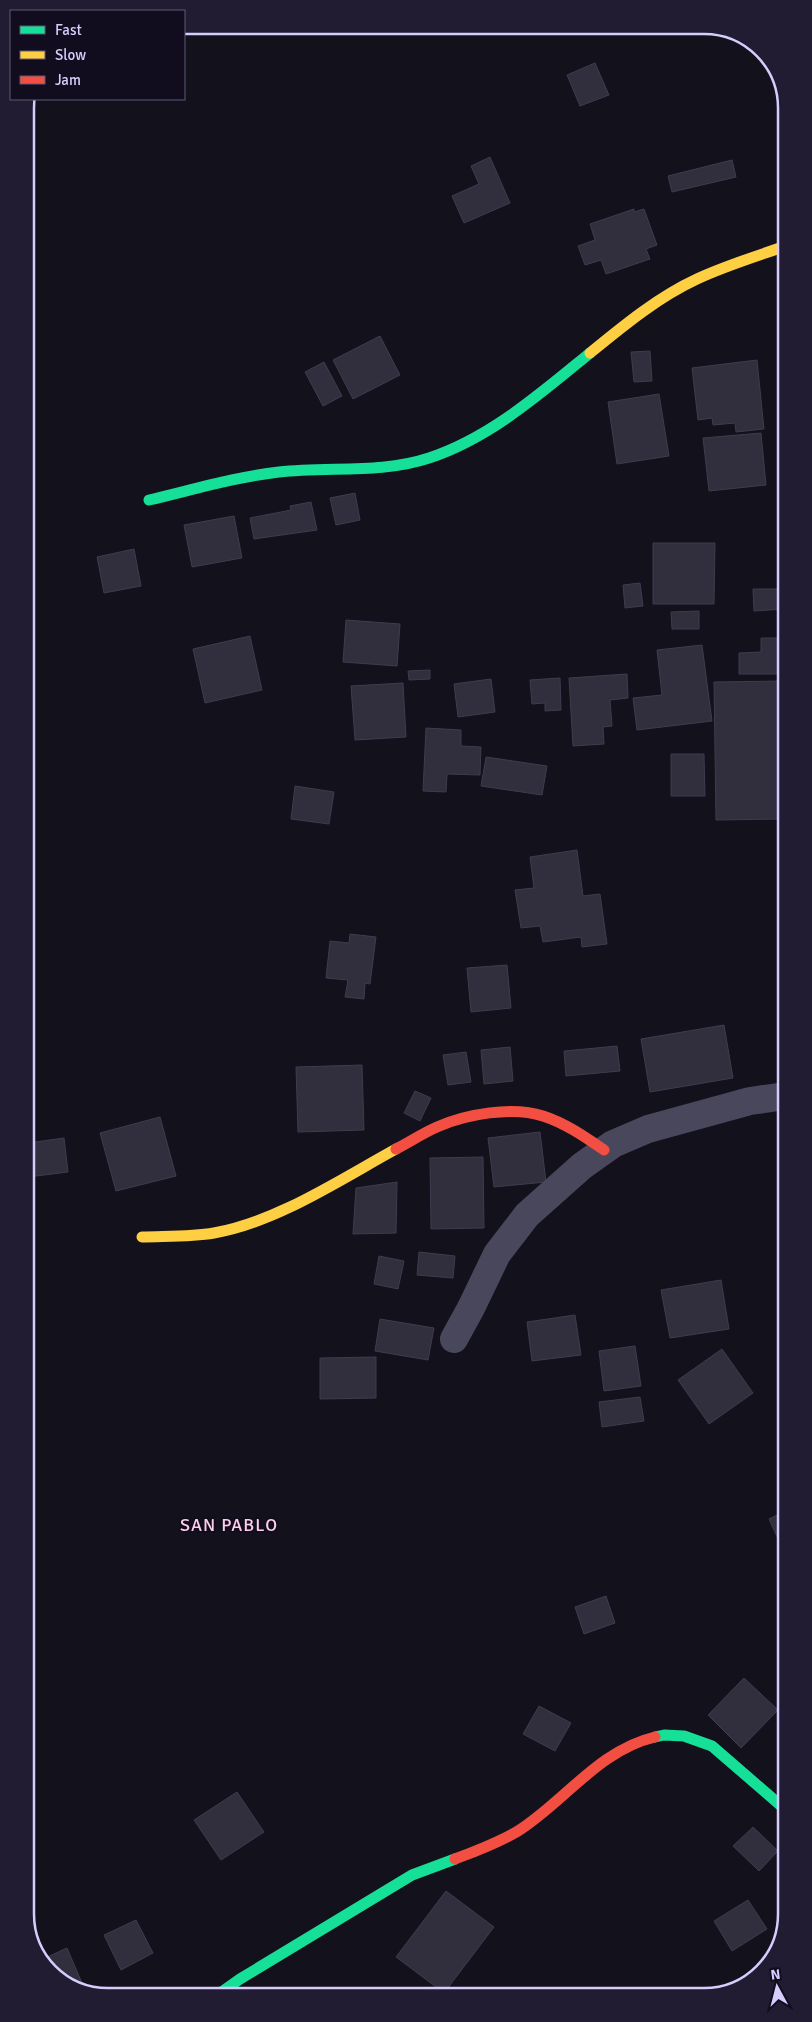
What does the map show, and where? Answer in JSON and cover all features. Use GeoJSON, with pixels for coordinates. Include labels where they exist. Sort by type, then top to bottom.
{"type":"FeatureCollection","features":[{"type":"Feature","properties":{"kind":"street"},"geometry":{"type":"LineString","coordinates":[[149,500],[248,477],[296,470],[377,469],[411,464],[446,453],[489,429],[541,393],[632,320],[685,285],[721,268],[778,250]]}},
{"type":"Feature","properties":{"kind":"street"},"geometry":{"type":"LineString","coordinates":[[454,1339],[497,1254],[526,1215],[582,1166],[613,1144],[648,1130],[750,1101],[778,1097]]}},
{"type":"Feature","properties":{"kind":"street"},"geometry":{"type":"LineString","coordinates":[[142,1237],[212,1233],[251,1224],[274,1215],[439,1126],[484,1112],[517,1111],[543,1116],[578,1132],[604,1150]]}},
{"type":"Feature","properties":{"kind":"street"},"geometry":{"type":"LineString","coordinates":[[227,1988],[412,1875],[485,1848],[518,1831],[607,1759],[642,1740],[664,1735],[684,1736],[712,1746],[778,1803]]}},
{"type":"Feature","properties":{"kind":"building"},"geometry":{"type":"Polygon","coordinates":[[[595,63],[609,95],[580,106],[567,75],[595,63]]]}},
{"type":"Feature","properties":{"kind":"building"},"geometry":{"type":"Polygon","coordinates":[[[490,157],[510,203],[464,223],[452,196],[479,184],[471,166],[490,157]]]}},
{"type":"Feature","properties":{"kind":"building"},"geometry":{"type":"Polygon","coordinates":[[[732,160],[736,177],[672,192],[668,176],[732,160]]]}},
{"type":"Feature","properties":{"kind":"building"},"geometry":{"type":"Polygon","coordinates":[[[634,209],[634,212],[644,209],[657,245],[646,249],[650,259],[606,274],[601,260],[585,265],[578,246],[595,240],[590,224],[634,209]]]}},
{"type":"Feature","properties":{"kind":"building"},"geometry":{"type":"Polygon","coordinates":[[[380,336],[400,375],[353,399],[333,360],[380,336]]]}},
{"type":"Feature","properties":{"kind":"building"},"geometry":{"type":"Polygon","coordinates":[[[650,351],[652,381],[634,382],[631,352],[650,351]]]}},
{"type":"Feature","properties":{"kind":"building"},"geometry":{"type":"Polygon","coordinates":[[[757,360],[764,429],[736,432],[735,423],[713,425],[712,418],[698,420],[692,368],[757,360]]]}},
{"type":"Feature","properties":{"kind":"building"},"geometry":{"type":"Polygon","coordinates":[[[324,362],[342,396],[323,406],[305,372],[324,362]]]}},
{"type":"Feature","properties":{"kind":"building"},"geometry":{"type":"Polygon","coordinates":[[[659,394],[669,456],[617,464],[608,402],[659,394]]]}},
{"type":"Feature","properties":{"kind":"building"},"geometry":{"type":"Polygon","coordinates":[[[761,433],[766,485],[709,491],[703,438],[761,433]]]}},
{"type":"Feature","properties":{"kind":"building"},"geometry":{"type":"Polygon","coordinates":[[[355,493],[360,520],[336,525],[330,498],[355,493]]]}},
{"type":"Feature","properties":{"kind":"building"},"geometry":{"type":"Polygon","coordinates":[[[311,502],[317,530],[254,539],[250,518],[291,510],[290,506],[311,502]]]}},
{"type":"Feature","properties":{"kind":"building"},"geometry":{"type":"Polygon","coordinates":[[[234,516],[242,558],[192,567],[184,525],[234,516]]]}},
{"type":"Feature","properties":{"kind":"building"},"geometry":{"type":"Polygon","coordinates":[[[653,543],[715,543],[714,604],[653,604],[653,543]]]}},
{"type":"Feature","properties":{"kind":"building"},"geometry":{"type":"Polygon","coordinates":[[[134,549],[141,586],[104,593],[97,557],[134,549]]]}},
{"type":"Feature","properties":{"kind":"building"},"geometry":{"type":"Polygon","coordinates":[[[640,583],[643,606],[625,608],[623,585],[640,583]]]}},
{"type":"Feature","properties":{"kind":"building"},"geometry":{"type":"Polygon","coordinates":[[[753,589],[778,589],[778,609],[754,611],[753,589]]]}},
{"type":"Feature","properties":{"kind":"building"},"geometry":{"type":"Polygon","coordinates":[[[699,611],[699,629],[672,629],[671,612],[699,611]]]}},
{"type":"Feature","properties":{"kind":"building"},"geometry":{"type":"Polygon","coordinates":[[[346,620],[400,624],[397,666],[343,662],[346,620]]]}},
{"type":"Feature","properties":{"kind":"building"},"geometry":{"type":"Polygon","coordinates":[[[250,636],[262,690],[205,703],[193,649],[250,636]]]}},
{"type":"Feature","properties":{"kind":"building"},"geometry":{"type":"Polygon","coordinates":[[[761,638],[778,638],[778,674],[739,674],[739,653],[761,652],[761,638]]]}},
{"type":"Feature","properties":{"kind":"building"},"geometry":{"type":"Polygon","coordinates":[[[702,645],[712,721],[637,730],[633,698],[662,695],[657,650],[702,645]]]}},
{"type":"Feature","properties":{"kind":"building"},"geometry":{"type":"Polygon","coordinates":[[[430,670],[430,679],[409,680],[408,671],[430,670]]]}},
{"type":"Feature","properties":{"kind":"building"},"geometry":{"type":"Polygon","coordinates":[[[627,674],[628,698],[610,700],[612,726],[603,727],[604,744],[573,746],[569,678],[627,674]]]}},
{"type":"Feature","properties":{"kind":"building"},"geometry":{"type":"Polygon","coordinates":[[[560,678],[561,710],[545,711],[545,703],[532,704],[530,680],[560,678]]]}},
{"type":"Feature","properties":{"kind":"building"},"geometry":{"type":"Polygon","coordinates":[[[491,679],[495,712],[458,717],[454,684],[491,679]]]}},
{"type":"Feature","properties":{"kind":"building"},"geometry":{"type":"Polygon","coordinates":[[[778,681],[778,819],[716,820],[714,682],[778,681]]]}},
{"type":"Feature","properties":{"kind":"building"},"geometry":{"type":"Polygon","coordinates":[[[403,683],[406,737],[355,740],[351,686],[403,683]]]}},
{"type":"Feature","properties":{"kind":"building"},"geometry":{"type":"Polygon","coordinates":[[[426,728],[461,730],[461,746],[481,747],[480,775],[447,774],[446,792],[423,791],[426,728]]]}},
{"type":"Feature","properties":{"kind":"building"},"geometry":{"type":"Polygon","coordinates":[[[671,754],[704,754],[705,796],[671,796],[671,754]]]}},
{"type":"Feature","properties":{"kind":"building"},"geometry":{"type":"Polygon","coordinates":[[[486,757],[547,766],[542,795],[481,786],[486,757]]]}},
{"type":"Feature","properties":{"kind":"building"},"geometry":{"type":"Polygon","coordinates":[[[295,786],[334,792],[329,824],[291,819],[295,786]]]}},
{"type":"Feature","properties":{"kind":"building"},"geometry":{"type":"Polygon","coordinates":[[[577,850],[583,896],[600,894],[607,944],[582,947],[581,937],[543,942],[540,926],[521,928],[515,890],[534,888],[530,857],[577,850]]]}},
{"type":"Feature","properties":{"kind":"building"},"geometry":{"type":"Polygon","coordinates":[[[350,934],[376,937],[370,984],[365,983],[364,999],[345,997],[348,980],[326,978],[330,941],[349,943],[350,934]]]}},
{"type":"Feature","properties":{"kind":"building"},"geometry":{"type":"Polygon","coordinates":[[[507,965],[511,1008],[471,1012],[467,968],[507,965]]]}},
{"type":"Feature","properties":{"kind":"building"},"geometry":{"type":"Polygon","coordinates":[[[724,1025],[733,1078],[650,1092],[641,1039],[724,1025]]]}},
{"type":"Feature","properties":{"kind":"building"},"geometry":{"type":"Polygon","coordinates":[[[617,1046],[620,1071],[566,1076],[564,1051],[617,1046]]]}},
{"type":"Feature","properties":{"kind":"building"},"geometry":{"type":"Polygon","coordinates":[[[510,1047],[513,1081],[484,1084],[481,1050],[510,1047]]]}},
{"type":"Feature","properties":{"kind":"building"},"geometry":{"type":"Polygon","coordinates":[[[466,1052],[471,1082],[448,1085],[443,1055],[466,1052]]]}},
{"type":"Feature","properties":{"kind":"building"},"geometry":{"type":"Polygon","coordinates":[[[362,1065],[364,1130],[298,1132],[296,1067],[362,1065]]]}},
{"type":"Feature","properties":{"kind":"building"},"geometry":{"type":"Polygon","coordinates":[[[415,1091],[431,1098],[420,1121],[404,1113],[415,1091]]]}},
{"type":"Feature","properties":{"kind":"building"},"geometry":{"type":"Polygon","coordinates":[[[160,1117],[176,1176],[116,1191],[100,1133],[160,1117]]]}},
{"type":"Feature","properties":{"kind":"building"},"geometry":{"type":"Polygon","coordinates":[[[540,1132],[546,1182],[494,1187],[488,1138],[540,1132]]]}},
{"type":"Feature","properties":{"kind":"building"},"geometry":{"type":"Polygon","coordinates":[[[64,1138],[68,1172],[34,1176],[34,1142],[64,1138]]]}},
{"type":"Feature","properties":{"kind":"building"},"geometry":{"type":"Polygon","coordinates":[[[483,1157],[484,1228],[431,1229],[430,1158],[483,1157]]]}},
{"type":"Feature","properties":{"kind":"building"},"geometry":{"type":"Polygon","coordinates":[[[397,1182],[396,1233],[353,1234],[356,1188],[397,1182]]]}},
{"type":"Feature","properties":{"kind":"building"},"geometry":{"type":"Polygon","coordinates":[[[419,1252],[455,1256],[453,1278],[417,1275],[419,1252]]]}},
{"type":"Feature","properties":{"kind":"building"},"geometry":{"type":"Polygon","coordinates":[[[379,1256],[404,1261],[398,1289],[374,1284],[379,1256]]]}},
{"type":"Feature","properties":{"kind":"building"},"geometry":{"type":"Polygon","coordinates":[[[721,1280],[729,1329],[670,1338],[661,1290],[721,1280]]]}},
{"type":"Feature","properties":{"kind":"building"},"geometry":{"type":"Polygon","coordinates":[[[575,1315],[581,1355],[532,1361],[527,1322],[575,1315]]]}},
{"type":"Feature","properties":{"kind":"building"},"geometry":{"type":"Polygon","coordinates":[[[380,1319],[434,1328],[428,1360],[375,1351],[380,1319]]]}},
{"type":"Feature","properties":{"kind":"building"},"geometry":{"type":"Polygon","coordinates":[[[635,1346],[641,1386],[604,1391],[599,1351],[635,1346]]]}},
{"type":"Feature","properties":{"kind":"building"},"geometry":{"type":"Polygon","coordinates":[[[722,1349],[753,1393],[709,1424],[678,1380],[722,1349]]]}},
{"type":"Feature","properties":{"kind":"building"},"geometry":{"type":"Polygon","coordinates":[[[376,1357],[376,1398],[320,1399],[320,1358],[376,1357]]]}},
{"type":"Feature","properties":{"kind":"building"},"geometry":{"type":"Polygon","coordinates":[[[640,1397],[644,1421],[602,1427],[599,1402],[640,1397]]]}},
{"type":"Feature","properties":{"kind":"building"},"geometry":{"type":"Polygon","coordinates":[[[778,1515],[778,1539],[769,1519],[778,1515]]]}},
{"type":"Feature","properties":{"kind":"building"},"geometry":{"type":"Polygon","coordinates":[[[606,1596],[615,1623],[584,1634],[575,1607],[606,1596]]]}},
{"type":"Feature","properties":{"kind":"building"},"geometry":{"type":"Polygon","coordinates":[[[744,1678],[778,1710],[741,1748],[708,1715],[744,1678]]]}},
{"type":"Feature","properties":{"kind":"building"},"geometry":{"type":"Polygon","coordinates":[[[539,1706],[571,1723],[555,1751],[523,1734],[539,1706]]]}},
{"type":"Feature","properties":{"kind":"building"},"geometry":{"type":"Polygon","coordinates":[[[237,1792],[264,1832],[221,1860],[194,1820],[237,1792]]]}},
{"type":"Feature","properties":{"kind":"building"},"geometry":{"type":"Polygon","coordinates":[[[753,1827],[778,1851],[759,1871],[733,1846],[753,1827]]]}},
{"type":"Feature","properties":{"kind":"building"},"geometry":{"type":"Polygon","coordinates":[[[446,1891],[494,1927],[448,1988],[437,1988],[396,1957],[446,1891]]]}},
{"type":"Feature","properties":{"kind":"building"},"geometry":{"type":"Polygon","coordinates":[[[748,1900],[767,1929],[732,1951],[714,1921],[748,1900]]]}},
{"type":"Feature","properties":{"kind":"building"},"geometry":{"type":"Polygon","coordinates":[[[136,1920],[153,1953],[121,1970],[104,1935],[136,1920]]]}},
{"type":"Feature","properties":{"kind":"building"},"geometry":{"type":"Polygon","coordinates":[[[67,1948],[82,1983],[63,1973],[47,1957],[67,1948]]]}},
{"type":"Feature","properties":{"kind":"traffic: fast"},"geometry":{"type":"LineString","coordinates":[[149,500],[263,474],[298,470],[373,468],[411,463],[429,458],[473,439],[494,427],[534,399],[590,353]]}},
{"type":"Feature","properties":{"kind":"traffic: fast"},"geometry":{"type":"LineString","coordinates":[[655,1737],[664,1735],[684,1736],[712,1746],[778,1803]]}},
{"type":"Feature","properties":{"kind":"traffic: fast"},"geometry":{"type":"LineString","coordinates":[[227,1988],[412,1875],[455,1859]]}},
{"type":"Feature","properties":{"kind":"traffic: slow"},"geometry":{"type":"LineString","coordinates":[[590,353],[668,294],[718,270],[778,249]]}},
{"type":"Feature","properties":{"kind":"traffic: slow"},"geometry":{"type":"LineString","coordinates":[[142,1237],[187,1236],[214,1233],[238,1227],[308,1198],[396,1149]]}},
{"type":"Feature","properties":{"kind":"traffic: jam"},"geometry":{"type":"LineString","coordinates":[[396,1149],[432,1129],[462,1118],[490,1113],[518,1112],[531,1113],[559,1122],[604,1150]]}},
{"type":"Feature","properties":{"kind":"traffic: jam"},"geometry":{"type":"LineString","coordinates":[[455,1859],[495,1843],[518,1831],[616,1753],[655,1737]]}},
{"type":"Feature","properties":{"kind":"district","name":"SAN PABLO"},"geometry":{"type":"Point","coordinates":[229,1525]}}]}
